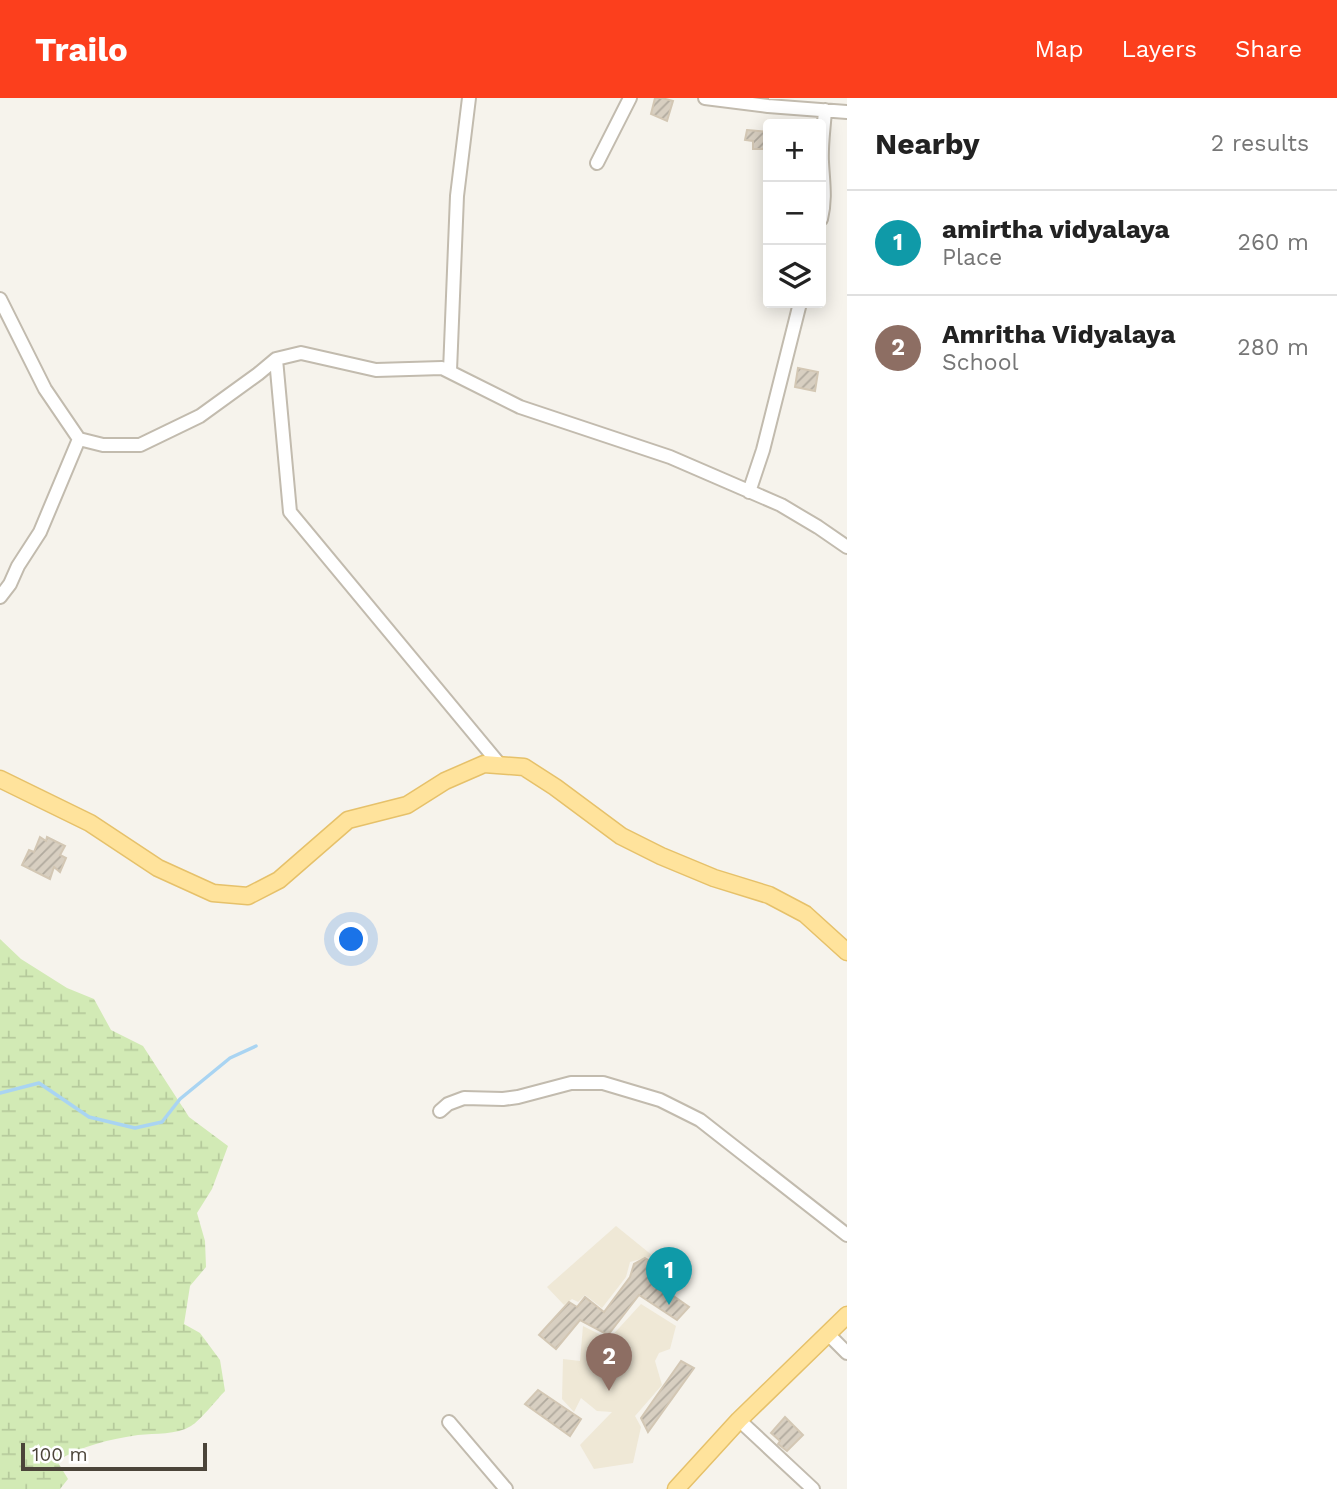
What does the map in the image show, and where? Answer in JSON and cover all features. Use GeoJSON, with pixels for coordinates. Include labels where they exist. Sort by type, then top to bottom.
{"type":"FeatureCollection","features":[{"type":"Feature","properties":{"kind":"main road"},"geometry":{"type":"LineString","coordinates":[[0,779],[90,823],[158,868],[213,893],[248,896],[279,880],[348,820],[407,805],[445,781],[484,764],[524,767],[621,836],[714,878],[769,895],[805,914],[847,952]]}},
{"type":"Feature","properties":{"kind":"main road"},"geometry":{"type":"LineString","coordinates":[[676,1489],[738,1420],[847,1315]]}},
{"type":"Feature","properties":{"kind":"street"},"geometry":{"type":"LineString","coordinates":[[450,371],[457,196],[469,98]]}},
{"type":"Feature","properties":{"kind":"street"},"geometry":{"type":"LineString","coordinates":[[597,163],[630,98]]}},
{"type":"Feature","properties":{"kind":"street"},"geometry":{"type":"LineString","coordinates":[[705,98],[847,112]]}},
{"type":"Feature","properties":{"kind":"street"},"geometry":{"type":"LineString","coordinates":[[825,110],[822,160],[825,182]]}},
{"type":"Feature","properties":{"kind":"street"},"geometry":{"type":"LineString","coordinates":[[0,299],[5,320],[45,389],[79,439],[103,445],[140,445],[200,415],[276,359],[300,353],[376,370],[436,368],[450,371],[520,407],[670,457],[781,505],[847,547]]}},
{"type":"Feature","properties":{"kind":"street"},"geometry":{"type":"LineString","coordinates":[[749,492],[763,450],[799,308]]}},
{"type":"Feature","properties":{"kind":"street"},"geometry":{"type":"LineString","coordinates":[[276,359],[290,512],[501,766]]}},
{"type":"Feature","properties":{"kind":"street"},"geometry":{"type":"LineString","coordinates":[[0,597],[40,532],[79,439]]}},
{"type":"Feature","properties":{"kind":"street"},"geometry":{"type":"LineString","coordinates":[[440,1111],[448,1104],[464,1098],[518,1097],[571,1083],[603,1083],[615,1086],[660,1100],[700,1119],[847,1235]]}},
{"type":"Feature","properties":{"kind":"street"},"geometry":{"type":"LineString","coordinates":[[828,1334],[847,1353]]}},
{"type":"Feature","properties":{"kind":"street"},"geometry":{"type":"LineString","coordinates":[[738,1420],[813,1489]]}},
{"type":"Feature","properties":{"kind":"street"},"geometry":{"type":"LineString","coordinates":[[449,1422],[506,1489]]}},
{"type":"Feature","properties":{"kind":"shaded area"},"geometry":{"type":"Polygon","coordinates":[[[616,1226],[653,1256],[630,1262],[626,1277],[602,1308],[585,1295],[578,1302],[572,1299],[564,1305],[547,1287],[616,1226]]]}},
{"type":"Feature","properties":{"kind":"shaded area"},"geometry":{"type":"Polygon","coordinates":[[[641,1304],[676,1326],[670,1349],[659,1353],[655,1361],[662,1385],[635,1416],[641,1427],[633,1463],[594,1469],[580,1445],[612,1412],[597,1411],[581,1398],[574,1412],[562,1399],[563,1359],[580,1361],[583,1326],[609,1339],[641,1304]]]}},
{"type":"Feature","properties":{"kind":"green space"},"geometry":{"type":"Polygon","coordinates":[[[0,939],[21,959],[67,988],[94,999],[111,1030],[143,1046],[189,1117],[228,1146],[212,1189],[197,1213],[205,1241],[206,1267],[190,1286],[184,1324],[200,1333],[220,1360],[225,1391],[199,1420],[185,1429],[106,1441],[57,1461],[68,1479],[60,1489],[0,1489],[0,939]]]}},
{"type":"Feature","properties":{"kind":"building"},"geometry":{"type":"Polygon","coordinates":[[[655,98],[673,101],[667,121],[651,114],[655,98]]]}},
{"type":"Feature","properties":{"kind":"building"},"geometry":{"type":"Polygon","coordinates":[[[747,130],[763,132],[763,149],[753,149],[753,141],[745,140],[747,130]]]}},
{"type":"Feature","properties":{"kind":"building"},"geometry":{"type":"Polygon","coordinates":[[[798,368],[818,372],[815,391],[795,387],[798,368]]]}},
{"type":"Feature","properties":{"kind":"building"},"geometry":{"type":"Polygon","coordinates":[[[40,837],[46,841],[47,837],[65,846],[60,855],[66,858],[60,872],[54,867],[50,879],[22,865],[29,850],[34,852],[40,837]]]}},
{"type":"Feature","properties":{"kind":"building"},"geometry":{"type":"Polygon","coordinates":[[[645,1258],[658,1266],[655,1283],[689,1307],[677,1320],[639,1295],[608,1335],[580,1320],[556,1349],[539,1335],[569,1302],[577,1307],[585,1297],[604,1312],[630,1277],[634,1264],[645,1258]]]}},
{"type":"Feature","properties":{"kind":"building"},"geometry":{"type":"Polygon","coordinates":[[[681,1361],[694,1368],[648,1432],[641,1418],[681,1361]]]}},
{"type":"Feature","properties":{"kind":"building"},"geometry":{"type":"Polygon","coordinates":[[[538,1390],[581,1419],[570,1436],[525,1404],[538,1390]]]}},
{"type":"Feature","properties":{"kind":"building"},"geometry":{"type":"Polygon","coordinates":[[[785,1417],[803,1435],[787,1451],[771,1433],[785,1417]]]}},
{"type":"Feature","properties":{"kind":"waterway"},"geometry":{"type":"LineString","coordinates":[[0,1093],[39,1083],[89,1117],[135,1128],[162,1122],[180,1099],[230,1058],[256,1046]]}},
{"type":"Feature","properties":{"kind":"place","name":"amirtha vidyalaya"},"geometry":{"type":"Point","coordinates":[669,1305]}},
{"type":"Feature","properties":{"kind":"place","name":"Amritha Vidyalaya"},"geometry":{"type":"Point","coordinates":[609,1391]}}]}
